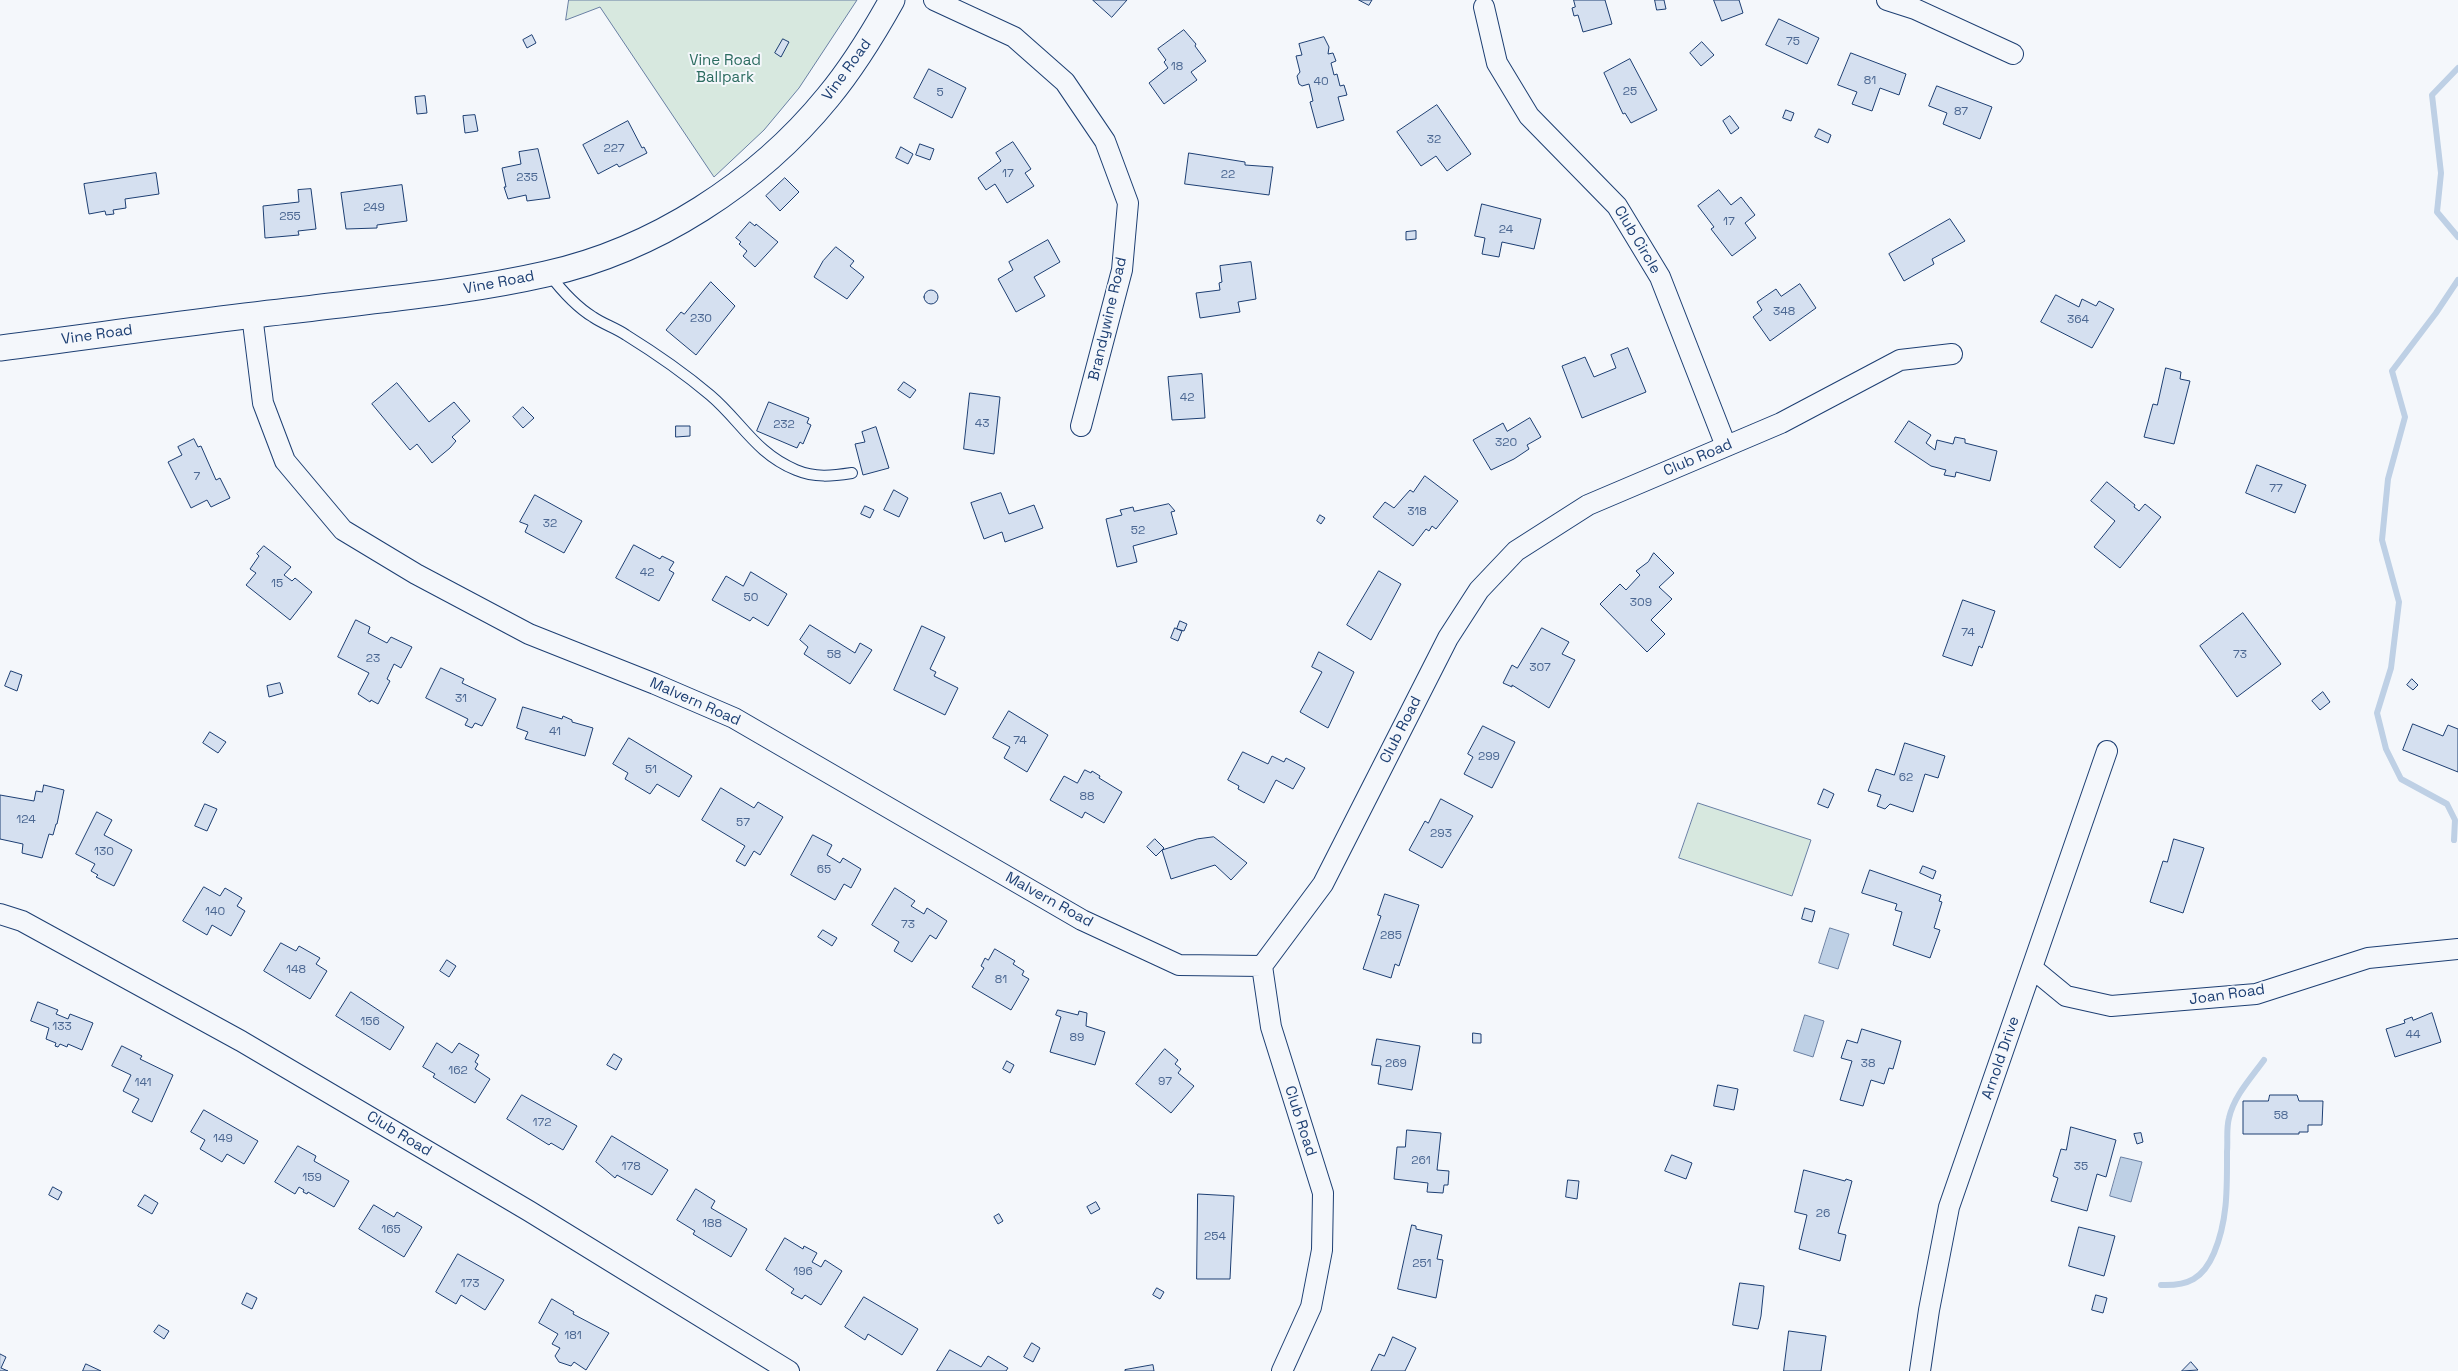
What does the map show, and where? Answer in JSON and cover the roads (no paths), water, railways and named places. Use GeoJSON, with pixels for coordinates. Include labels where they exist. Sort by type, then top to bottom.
{"type":"FeatureCollection","features":[{"type":"Feature","properties":{"kind":"street","name":"Vine Road"},"geometry":{"type":"LineString","coordinates":[[0,348],[464,290],[549,274],[615,252],[670,228],[723,193],[781,149],[828,98],[850,68],[892,0]]}},
{"type":"Feature","properties":{"kind":"street","name":"Brandywine Road"},"geometry":{"type":"LineString","coordinates":[[934,0],[1014,37],[1065,82],[1105,141],[1128,203],[1122,270],[1080,426]]}},
{"type":"Feature","properties":{"kind":"street"},"geometry":{"type":"LineString","coordinates":[[1887,0],[1917,5],[2013,54]]}},
{"type":"Feature","properties":{"kind":"street","name":"Club Circle"},"geometry":{"type":"LineString","coordinates":[[1484,7],[1497,63],[1529,116],[1617,206],[1660,277],[1726,446]]}},
{"type":"Feature","properties":{"kind":"street","name":"Malvern Road"},"geometry":{"type":"LineString","coordinates":[[252,315],[263,403],[285,461],[344,530],[416,574],[529,634],[655,684],[734,718],[1082,920],[1180,964],[1262,966]]}},
{"type":"Feature","properties":{"kind":"street","name":"Club Road"},"geometry":{"type":"LineString","coordinates":[[1282,1371],[1311,1307],[1322,1250],[1323,1193],[1271,1027],[1262,966],[1323,884],[1448,638],[1479,590],[1516,551],[1588,505],[1781,423],[1900,360],[1952,354]]}},
{"type":"Feature","properties":{"kind":"street","name":"Arnold Drive"},"geometry":{"type":"LineString","coordinates":[[1920,1371],[1929,1310],[1949,1208],[2107,751]]}},
{"type":"Feature","properties":{"kind":"street","name":"Club Road"},"geometry":{"type":"LineString","coordinates":[[0,914],[22,921],[241,1041],[529,1211],[789,1371]]}},
{"type":"Feature","properties":{"kind":"street","name":"Joan Road"},"geometry":{"type":"LineString","coordinates":[[2032,968],[2066,996],[2111,1006],[2256,994],[2368,958],[2458,949]]}},
{"type":"Feature","properties":{"kind":"lane"},"geometry":{"type":"LineString","coordinates":[[549,274],[568,298],[592,317],[623,333],[662,358],[712,396],[742,431],[766,453],[796,470],[826,477],[852,473]]}},
{"type":"Feature","properties":{"kind":"water"},"geometry":{"type":"Polygon","coordinates":[[[1830,928],[1849,934],[1838,969],[1819,963],[1830,928]]]}},
{"type":"Feature","properties":{"kind":"water"},"geometry":{"type":"Polygon","coordinates":[[[1805,1015],[1824,1021],[1813,1057],[1794,1051],[1805,1015]]]}},
{"type":"Feature","properties":{"kind":"water"},"geometry":{"type":"Polygon","coordinates":[[[2121,1157],[2142,1162],[2131,1202],[2110,1196],[2121,1157]]]}},
{"type":"Feature","properties":{"kind":"waterway"},"geometry":{"type":"LineString","coordinates":[[2458,68],[2432,95],[2441,173],[2437,212],[2458,237]]}},
{"type":"Feature","properties":{"kind":"waterway"},"geometry":{"type":"LineString","coordinates":[[2454,840],[2455,820],[2447,804],[2401,779],[2386,749],[2377,713],[2391,668],[2399,602],[2382,540],[2388,479],[2405,417],[2392,371],[2436,313],[2458,280]]}},
{"type":"Feature","properties":{"kind":"waterway"},"geometry":{"type":"LineString","coordinates":[[2161,1285],[2179,1284],[2194,1279],[2200,1275],[2210,1262],[2219,1241],[2226,1203],[2227,1131],[2231,1110],[2239,1095],[2264,1060]]}},
{"type":"Feature","properties":{"kind":"park label","name":"Vine Road Ballpark"},"geometry":{"type":"Point","coordinates":[725,70]}}]}
